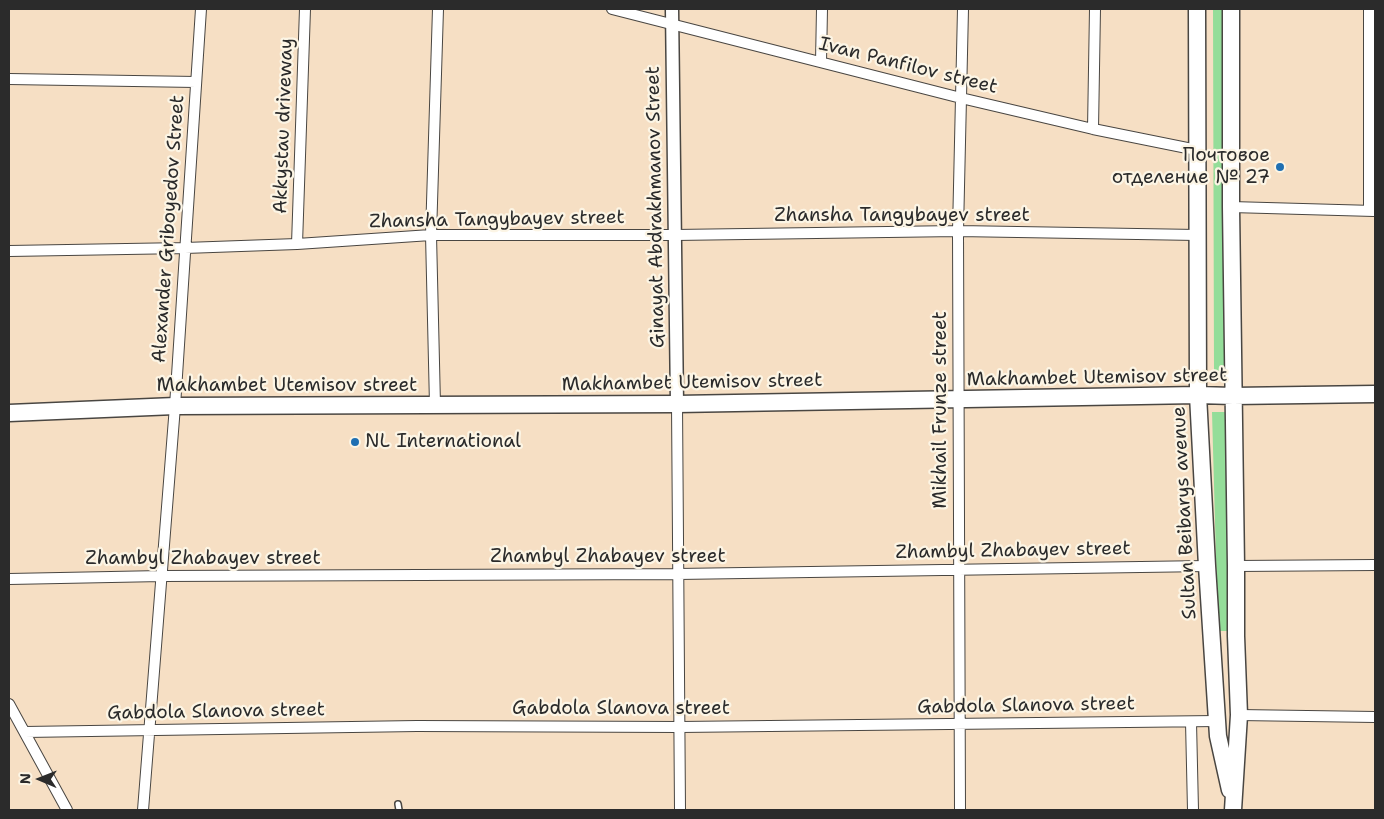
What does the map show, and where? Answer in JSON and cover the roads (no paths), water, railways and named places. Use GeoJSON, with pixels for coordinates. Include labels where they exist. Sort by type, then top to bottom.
{"type":"FeatureCollection","features":[{"type":"Feature","properties":{"kind":"main road","name":"Sultan Beibarys avenue"},"geometry":{"type":"LineString","coordinates":[[1197,9],[1198,395],[1219,745],[1233,806]]}},
{"type":"Feature","properties":{"kind":"main road","name":"Sultan Beibarys avenue"},"geometry":{"type":"LineString","coordinates":[[1231,9],[1233,396],[1236,636],[1239,715],[1233,806]]}},
{"type":"Feature","properties":{"kind":"main road","name":"Makhambet Utemisov street"},"geometry":{"type":"LineString","coordinates":[[9,413],[175,406],[677,404],[1198,395],[1375,394]]}},
{"type":"Feature","properties":{"kind":"street","name":"Alexander Griboyedov Street"},"geometry":{"type":"LineString","coordinates":[[144,810],[175,406],[200,9]]}},
{"type":"Feature","properties":{"kind":"street","name":"Akkystau driveway"},"geometry":{"type":"LineString","coordinates":[[297,244],[305,9]]}},
{"type":"Feature","properties":{"kind":"street"},"geometry":{"type":"LineString","coordinates":[[435,405],[431,235],[438,9]]}},
{"type":"Feature","properties":{"kind":"street","name":"Ivan Panfilov street"},"geometry":{"type":"LineString","coordinates":[[612,9],[961,98],[1094,129],[1197,150]]}},
{"type":"Feature","properties":{"kind":"street","name":"Ginayat Abdrakhmanov Street"},"geometry":{"type":"LineString","coordinates":[[672,9],[677,404]]}},
{"type":"Feature","properties":{"kind":"street"},"geometry":{"type":"LineString","coordinates":[[821,62],[822,9]]}},
{"type":"Feature","properties":{"kind":"street","name":"Mikhail Frunze street"},"geometry":{"type":"LineString","coordinates":[[960,810],[958,232],[963,9]]}},
{"type":"Feature","properties":{"kind":"street"},"geometry":{"type":"LineString","coordinates":[[1094,129],[1095,9]]}},
{"type":"Feature","properties":{"kind":"street"},"geometry":{"type":"LineString","coordinates":[[1231,207],[1372,211],[1369,9]]}},
{"type":"Feature","properties":{"kind":"street"},"geometry":{"type":"LineString","coordinates":[[9,79],[196,82]]}},
{"type":"Feature","properties":{"kind":"street","name":"Zhansha Tangybayev street"},"geometry":{"type":"LineString","coordinates":[[9,251],[297,244],[431,235],[958,232],[1197,235]]}},
{"type":"Feature","properties":{"kind":"street"},"geometry":{"type":"LineString","coordinates":[[677,404],[680,810]]}},
{"type":"Feature","properties":{"kind":"street"},"geometry":{"type":"LineString","coordinates":[[1236,566],[1375,565]]}},
{"type":"Feature","properties":{"kind":"street","name":"Zhambyl Zhabayev street"},"geometry":{"type":"LineString","coordinates":[[9,578],[678,574],[1207,566]]}},
{"type":"Feature","properties":{"kind":"street"},"geometry":{"type":"LineString","coordinates":[[9,704],[66,810]]}},
{"type":"Feature","properties":{"kind":"street"},"geometry":{"type":"LineString","coordinates":[[1239,715],[1375,717]]}},
{"type":"Feature","properties":{"kind":"street","name":"Gabdola Slanova street"},"geometry":{"type":"LineString","coordinates":[[24,732],[417,726],[680,728],[1217,721]]}},
{"type":"Feature","properties":{"kind":"street"},"geometry":{"type":"LineString","coordinates":[[1191,722],[1193,810]]}},
{"type":"Feature","properties":{"kind":"lane"},"geometry":{"type":"LineString","coordinates":[[398,804],[399,810]]}},
{"type":"Feature","properties":{"kind":"place","name":"Почтовое отделение № 27"},"geometry":{"type":"Point","coordinates":[1280,167]}},
{"type":"Feature","properties":{"kind":"place","name":"NL International"},"geometry":{"type":"Point","coordinates":[355,442]}}]}
